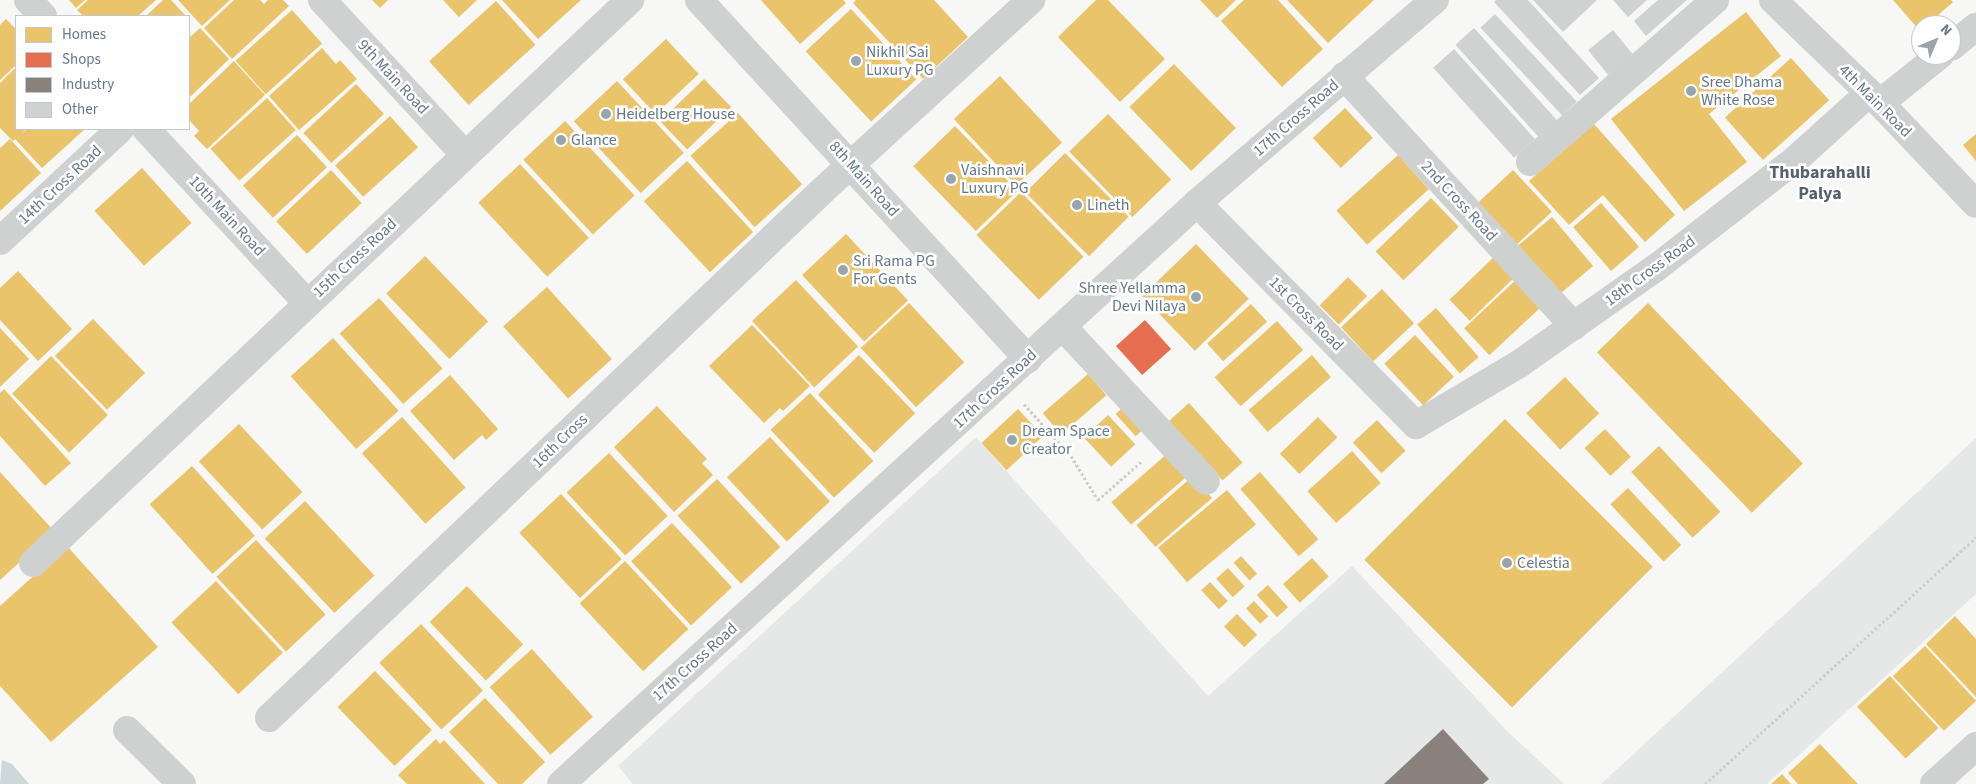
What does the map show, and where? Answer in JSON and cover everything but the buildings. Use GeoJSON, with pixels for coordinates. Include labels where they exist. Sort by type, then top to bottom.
{"type":"FeatureCollection","features":[{"type":"Feature","properties":{"kind":"street"},"geometry":{"type":"LineString","coordinates":[[28,0],[42,15]]}},
{"type":"Feature","properties":{"kind":"street","name":"9th Main Road"},"geometry":{"type":"LineString","coordinates":[[322,0],[465,155]]}},
{"type":"Feature","properties":{"kind":"street","name":"15th Cross Road"},"geometry":{"type":"LineString","coordinates":[[33,563],[81,515],[630,0]]}},
{"type":"Feature","properties":{"kind":"street","name":"8th Main Road"},"geometry":{"type":"LineString","coordinates":[[699,0],[1028,359]]}},
{"type":"Feature","properties":{"kind":"street","name":"16th Cross"},"geometry":{"type":"LineString","coordinates":[[269,718],[850,164],[1031,0]]}},
{"type":"Feature","properties":{"kind":"street","name":"17th Cross Road"},"geometry":{"type":"LineString","coordinates":[[560,784],[1003,382],[1197,203],[1435,0]]}},
{"type":"Feature","properties":{"kind":"street"},"geometry":{"type":"LineString","coordinates":[[1530,162],[1715,0]]}},
{"type":"Feature","properties":{"kind":"street","name":"4th Main Road"},"geometry":{"type":"LineString","coordinates":[[1772,0],[1874,98],[1976,204]]}},
{"type":"Feature","properties":{"kind":"street"},"geometry":{"type":"LineString","coordinates":[[1961,39],[1976,27]]}},
{"type":"Feature","properties":{"kind":"street","name":"18th Cross Road"},"geometry":{"type":"LineString","coordinates":[[1416,425],[1519,364],[1574,326],[1657,267],[1874,98],[1925,65]]}},
{"type":"Feature","properties":{"kind":"street","name":"2nd Cross Road"},"geometry":{"type":"LineString","coordinates":[[1344,76],[1574,326]]}},
{"type":"Feature","properties":{"kind":"street","name":"14th Cross Road"},"geometry":{"type":"LineString","coordinates":[[0,241],[119,130]]}},
{"type":"Feature","properties":{"kind":"street","name":"10th Main Road"},"geometry":{"type":"LineString","coordinates":[[147,130],[307,303]]}},
{"type":"Feature","properties":{"kind":"street","name":"1st Cross Road"},"geometry":{"type":"LineString","coordinates":[[1197,203],[1416,425]]}},
{"type":"Feature","properties":{"kind":"street"},"geometry":{"type":"LineString","coordinates":[[1063,327],[1206,481]]}},
{"type":"Feature","properties":{"kind":"street"},"geometry":{"type":"LineString","coordinates":[[127,730],[182,784]]}},
{"type":"Feature","properties":{"kind":"street"},"geometry":{"type":"LineString","coordinates":[[1934,784],[1976,746]]}},
{"type":"Feature","properties":{"kind":"path"},"geometry":{"type":"LineString","coordinates":[[1003,382],[1071,456],[1098,500],[1167,439]]}},
{"type":"Feature","properties":{"kind":"path"},"geometry":{"type":"LineString","coordinates":[[1705,784],[1976,537]]}},
{"type":"Feature","properties":{"kind":"shaded area"},"geometry":{"type":"Polygon","coordinates":[[[976,437],[1208,696],[1352,566],[1507,731],[1564,784],[633,784],[618,766],[976,437]]]}},
{"type":"Feature","properties":{"kind":"shaded area"},"geometry":{"type":"Polygon","coordinates":[[[1976,438],[1976,594],[1767,784],[1601,784],[1976,438]]]}},
{"type":"Feature","properties":{"kind":"shaded area"},"geometry":{"type":"Polygon","coordinates":[[[2,760],[12,764],[29,784],[0,784],[2,760]]]}},
{"type":"Feature","properties":{"kind":"place","name":"Nikhil Sai Luxury PG"},"geometry":{"type":"Point","coordinates":[856,61]}},
{"type":"Feature","properties":{"kind":"place","name":"Sree Dhama White Rose"},"geometry":{"type":"Point","coordinates":[1691,91]}},
{"type":"Feature","properties":{"kind":"place","name":"Heidelberg House"},"geometry":{"type":"Point","coordinates":[606,114]}},
{"type":"Feature","properties":{"kind":"place","name":"Glance"},"geometry":{"type":"Point","coordinates":[561,140]}},
{"type":"Feature","properties":{"kind":"place","name":"Vaishnavi Luxury PG"},"geometry":{"type":"Point","coordinates":[951,179]}},
{"type":"Feature","properties":{"kind":"place","name":"Lineth"},"geometry":{"type":"Point","coordinates":[1077,205]}},
{"type":"Feature","properties":{"kind":"place","name":"Sri Rama PG For Gents"},"geometry":{"type":"Point","coordinates":[843,270]}},
{"type":"Feature","properties":{"kind":"place","name":"Shree Yellamma Devi Nilaya"},"geometry":{"type":"Point","coordinates":[1196,297]}},
{"type":"Feature","properties":{"kind":"place","name":"Dream Space Creator"},"geometry":{"type":"Point","coordinates":[1012,440]}},
{"type":"Feature","properties":{"kind":"place","name":"Celestia"},"geometry":{"type":"Point","coordinates":[1507,563]}},
{"type":"Feature","properties":{"kind":"district","name":"Thubarahalli Palya"},"geometry":{"type":"Point","coordinates":[1820,184]}}]}
